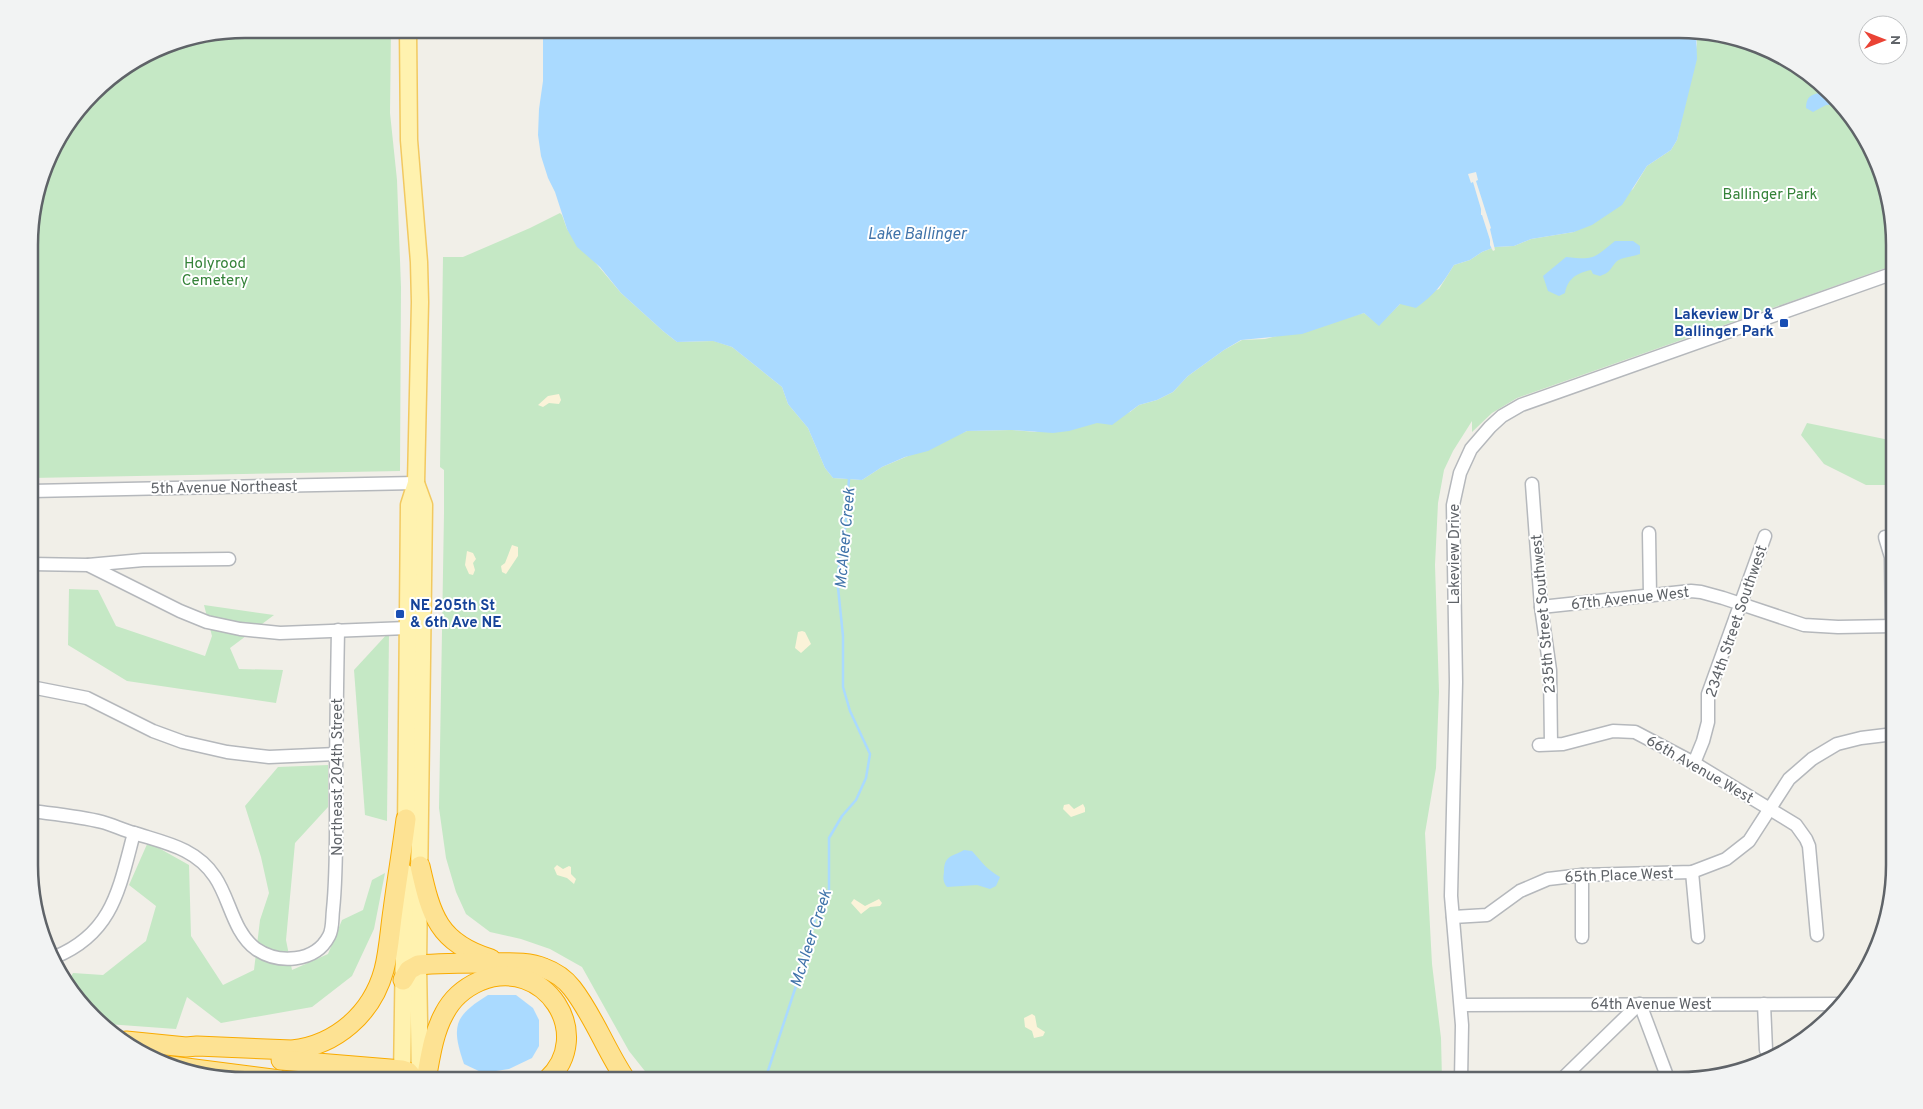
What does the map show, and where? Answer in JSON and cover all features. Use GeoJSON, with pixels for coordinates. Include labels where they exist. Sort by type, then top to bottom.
{"type":"FeatureCollection","features":[{"type":"Feature","properties":{"kind":"highway"},"geometry":{"type":"LineString","coordinates":[[138,1042],[186,1047],[305,1049],[336,1035],[355,1020],[373,998],[384,970],[406,820]]}},
{"type":"Feature","properties":{"kind":"highway"},"geometry":{"type":"LineString","coordinates":[[420,866],[437,921],[444,933],[465,950],[511,963]]}},
{"type":"Feature","properties":{"kind":"highway"},"geometry":{"type":"LineString","coordinates":[[403,980],[409,970],[418,965],[511,963],[532,964],[544,967],[566,981],[586,1009],[621,1072]]}},
{"type":"Feature","properties":{"kind":"highway"},"geometry":{"type":"LineString","coordinates":[[428,1072],[438,1028],[449,1005],[460,993],[476,983],[491,978],[507,976],[529,980],[544,989],[559,1007],[564,1021],[566,1044],[562,1058],[554,1072]]}},
{"type":"Feature","properties":{"kind":"highway"},"geometry":{"type":"LineString","coordinates":[[186,1047],[197,1053],[362,1072]]}},
{"type":"Feature","properties":{"kind":"main road"},"geometry":{"type":"LineString","coordinates":[[406,1072],[403,980],[409,505],[416,483],[420,282],[409,140],[408,38]]}},
{"type":"Feature","properties":{"kind":"main road"},"geometry":{"type":"LineString","coordinates":[[416,483],[424,505],[418,965],[420,1072]]}},
{"type":"Feature","properties":{"kind":"main road"},"geometry":{"type":"LineString","coordinates":[[407,628],[414,623],[423,587]]}},
{"type":"Feature","properties":{"kind":"main road"},"geometry":{"type":"LineString","coordinates":[[407,628],[413,632],[423,649]]}},
{"type":"Feature","properties":{"kind":"street","name":"Lakeview Drive"},"geometry":{"type":"LineString","coordinates":[[1461,1072],[1461,1005],[1451,896],[1456,682],[1452,510],[1458,478],[1471,449],[1490,426],[1502,416],[1528,402],[1886,276]]}},
{"type":"Feature","properties":{"kind":"street","name":"5th Avenue Northeast"},"geometry":{"type":"LineString","coordinates":[[38,491],[416,483]]}},
{"type":"Feature","properties":{"kind":"street","name":"235th Street Southwest"},"geometry":{"type":"LineString","coordinates":[[1532,484],[1542,607],[1550,670],[1545,744]]}},
{"type":"Feature","properties":{"kind":"street"},"geometry":{"type":"LineString","coordinates":[[1649,533],[1650,595]]}},
{"type":"Feature","properties":{"kind":"street","name":"234th Street Southwest"},"geometry":{"type":"LineString","coordinates":[[1694,763],[1708,722],[1708,694],[1765,536]]}},
{"type":"Feature","properties":{"kind":"street"},"geometry":{"type":"LineString","coordinates":[[38,564],[88,565],[144,560],[230,559]]}},
{"type":"Feature","properties":{"kind":"street"},"geometry":{"type":"LineString","coordinates":[[88,565],[180,611],[207,622],[240,629],[280,634],[407,628]]}},
{"type":"Feature","properties":{"kind":"street","name":"67th Avenue West"},"geometry":{"type":"LineString","coordinates":[[1542,607],[1691,591],[1700,592],[1812,626],[1886,626]]}},
{"type":"Feature","properties":{"kind":"street","name":"Northeast 204th Street"},"geometry":{"type":"LineString","coordinates":[[134,833],[178,846],[203,863],[220,885],[247,941],[257,949],[268,955],[283,959],[298,959],[311,954],[322,945],[329,936],[332,924],[336,879],[338,630]]}},
{"type":"Feature","properties":{"kind":"street"},"geometry":{"type":"LineString","coordinates":[[38,689],[87,698],[154,731],[183,742],[227,752],[269,757],[336,754]]}},
{"type":"Feature","properties":{"kind":"street","name":"66th Avenue West"},"geometry":{"type":"LineString","coordinates":[[1545,744],[1575,742],[1606,732],[1626,731],[1643,735],[1694,763],[1769,809],[1789,779],[1812,759],[1837,744],[1861,738],[1886,735]]}},
{"type":"Feature","properties":{"kind":"street","name":"65th Place West"},"geometry":{"type":"LineString","coordinates":[[1453,917],[1487,915],[1520,891],[1548,878],[1582,875],[1692,872],[1726,859],[1750,841],[1769,809]]}},
{"type":"Feature","properties":{"kind":"street"},"geometry":{"type":"LineString","coordinates":[[1769,809],[1796,825],[1809,846],[1817,935]]}},
{"type":"Feature","properties":{"kind":"street"},"geometry":{"type":"LineString","coordinates":[[38,813],[102,822],[134,833],[120,886],[108,912],[93,933],[73,949],[59,955]]}},
{"type":"Feature","properties":{"kind":"street"},"geometry":{"type":"LineString","coordinates":[[1692,872],[1698,937]]}},
{"type":"Feature","properties":{"kind":"street"},"geometry":{"type":"LineString","coordinates":[[1582,875],[1582,937]]}},
{"type":"Feature","properties":{"kind":"street"},"geometry":{"type":"LineString","coordinates":[[1569,1072],[1639,1004],[1665,1072]]}},
{"type":"Feature","properties":{"kind":"street"},"geometry":{"type":"LineString","coordinates":[[1764,1004],[1766,1050]]}},
{"type":"Feature","properties":{"kind":"street","name":"64th Avenue West"},"geometry":{"type":"LineString","coordinates":[[1461,1005],[1831,1004]]}},
{"type":"Feature","properties":{"kind":"green space","name":"Holyrood Cemetery"},"geometry":{"type":"Polygon","coordinates":[[[391,38],[390,113],[397,180],[401,287],[400,471],[38,478],[38,231],[41,204],[53,165],[72,129],[98,98],[129,72],[178,48],[217,39],[391,38]]]}},
{"type":"Feature","properties":{"kind":"green space","name":"Ballinger Park"},"geometry":{"type":"Polygon","coordinates":[[[1697,38],[1719,41],[1745,48],[1782,65],[1805,80],[1843,118],[1858,141],[1875,178],[1884,217],[1886,268],[1517,398],[1492,413],[1472,432],[1472,421],[1453,451],[1444,470],[1438,503],[1435,565],[1439,692],[1436,768],[1425,833],[1432,964],[1441,1038],[1442,1072],[646,1072],[629,1051],[582,967],[550,949],[521,939],[490,932],[466,914],[456,892],[446,858],[439,808],[444,513],[444,470],[440,467],[443,257],[463,257],[560,213],[567,229],[621,293],[663,331],[677,342],[714,341],[732,347],[782,387],[788,404],[808,428],[825,468],[833,478],[862,480],[882,467],[967,431],[1012,430],[1035,432],[1130,412],[1139,405],[1157,400],[1173,392],[1188,376],[1224,350],[1242,340],[1265,339],[1364,313],[1379,325],[1400,304],[1439,289],[1454,265],[1470,260],[1482,252],[1495,247],[1514,246],[1531,239],[1574,232],[1633,189],[1647,166],[1671,150],[1677,140],[1697,44],[1697,38]]]}},
{"type":"Feature","properties":{"kind":"green space"},"geometry":{"type":"Polygon","coordinates":[[[1807,423],[1886,439],[1886,485],[1866,485],[1824,464],[1801,435],[1807,423]]]}},
{"type":"Feature","properties":{"kind":"green space"},"geometry":{"type":"Polygon","coordinates":[[[69,589],[98,590],[116,626],[205,656],[212,636],[204,605],[274,615],[230,648],[239,669],[283,670],[276,703],[127,681],[68,645],[69,589]]]}},
{"type":"Feature","properties":{"kind":"green space"},"geometry":{"type":"Polygon","coordinates":[[[389,632],[387,821],[365,815],[354,670],[389,632]]]}},
{"type":"Feature","properties":{"kind":"green space"},"geometry":{"type":"Polygon","coordinates":[[[328,765],[328,807],[295,843],[286,940],[292,970],[328,954],[342,920],[363,910],[372,880],[385,873],[374,929],[352,976],[312,1007],[221,1023],[187,997],[176,1029],[113,1024],[98,1011],[70,977],[73,973],[103,975],[146,941],[156,906],[129,885],[148,842],[189,865],[191,936],[223,985],[254,970],[260,920],[269,893],[261,857],[245,806],[278,767],[328,765]]]}},
{"type":"Feature","properties":{"kind":"sand"},"geometry":{"type":"Polygon","coordinates":[[[559,394],[561,400],[559,404],[549,403],[543,407],[538,405],[548,396],[559,394]]]}},
{"type":"Feature","properties":{"kind":"sand"},"geometry":{"type":"Polygon","coordinates":[[[512,545],[518,547],[518,556],[506,574],[502,572],[501,566],[505,563],[512,545]]]}},
{"type":"Feature","properties":{"kind":"sand"},"geometry":{"type":"Polygon","coordinates":[[[467,551],[473,553],[476,559],[473,563],[475,570],[473,575],[469,574],[465,565],[467,551]]]}},
{"type":"Feature","properties":{"kind":"sand"},"geometry":{"type":"Polygon","coordinates":[[[798,632],[805,632],[811,644],[801,653],[795,648],[798,632]]]}},
{"type":"Feature","properties":{"kind":"sand"},"geometry":{"type":"Polygon","coordinates":[[[1069,804],[1074,809],[1083,804],[1085,812],[1071,817],[1063,809],[1064,805],[1069,804]]]}},
{"type":"Feature","properties":{"kind":"sand"},"geometry":{"type":"Polygon","coordinates":[[[557,865],[563,869],[571,867],[571,874],[576,879],[574,884],[567,878],[557,875],[554,868],[557,865]]]}},
{"type":"Feature","properties":{"kind":"sand"},"geometry":{"type":"Polygon","coordinates":[[[854,899],[865,906],[879,899],[882,903],[880,906],[870,907],[861,914],[851,903],[854,899]]]}},
{"type":"Feature","properties":{"kind":"sand"},"geometry":{"type":"Polygon","coordinates":[[[1032,1014],[1035,1016],[1037,1027],[1045,1032],[1043,1036],[1034,1038],[1032,1031],[1025,1027],[1024,1018],[1032,1014]]]}},
{"type":"Feature","properties":{"kind":"water","name":"Lake Ballinger"},"geometry":{"type":"Polygon","coordinates":[[[543,38],[1692,38],[1696,38],[1697,59],[1677,140],[1671,150],[1647,166],[1622,205],[1592,225],[1574,232],[1531,239],[1514,246],[1495,247],[1482,252],[1470,260],[1454,265],[1438,289],[1423,303],[1416,308],[1400,304],[1379,326],[1364,313],[1302,334],[1241,340],[1188,376],[1173,392],[1157,400],[1139,405],[1112,425],[1097,423],[1069,431],[1053,433],[1012,430],[967,431],[928,451],[905,457],[882,467],[862,480],[833,478],[825,468],[808,428],[788,404],[782,387],[732,347],[713,341],[677,342],[621,293],[600,267],[577,247],[567,229],[541,156],[538,135],[543,81],[543,38]]]}},
{"type":"Feature","properties":{"kind":"water"},"geometry":{"type":"Polygon","coordinates":[[[1819,93],[1831,105],[1826,105],[1813,112],[1806,108],[1808,99],[1819,93]]]}},
{"type":"Feature","properties":{"kind":"water"},"geometry":{"type":"Polygon","coordinates":[[[1615,241],[1633,241],[1640,246],[1640,254],[1618,260],[1608,272],[1600,276],[1593,274],[1591,270],[1577,275],[1568,284],[1565,293],[1559,296],[1548,291],[1543,276],[1566,257],[1593,257],[1615,241]]]}},
{"type":"Feature","properties":{"kind":"water"},"geometry":{"type":"Polygon","coordinates":[[[964,850],[972,851],[988,868],[1000,877],[996,886],[990,889],[977,885],[947,887],[943,878],[945,862],[950,857],[964,850]]]}},
{"type":"Feature","properties":{"kind":"water"},"geometry":{"type":"Polygon","coordinates":[[[488,995],[516,995],[533,1008],[539,1020],[539,1046],[532,1058],[509,1069],[490,1072],[481,1072],[464,1064],[457,1040],[458,1023],[468,1009],[488,995]]]}},
{"type":"Feature","properties":{"kind":"pier"},"geometry":{"type":"Polygon","coordinates":[[[1476,172],[1478,180],[1476,181],[1491,228],[1495,250],[1493,251],[1481,215],[1473,182],[1471,183],[1468,174],[1476,172]]]}},
{"type":"Feature","properties":{"kind":"waterway","name":"McAleer Creek"},"geometry":{"type":"LineString","coordinates":[[768,1072],[816,917],[829,891],[829,838],[842,816],[856,800],[866,778],[870,754],[850,711],[843,687],[843,636],[837,578],[845,529],[849,479]]}},
{"type":"Feature","properties":{"kind":"place","name":"Lakeview Dr & Ballinger Park"},"geometry":{"type":"Point","coordinates":[1784,323]}},
{"type":"Feature","properties":{"kind":"place","name":"NE 205th St & 6th Ave NE"},"geometry":{"type":"Point","coordinates":[400,614]}}]}
